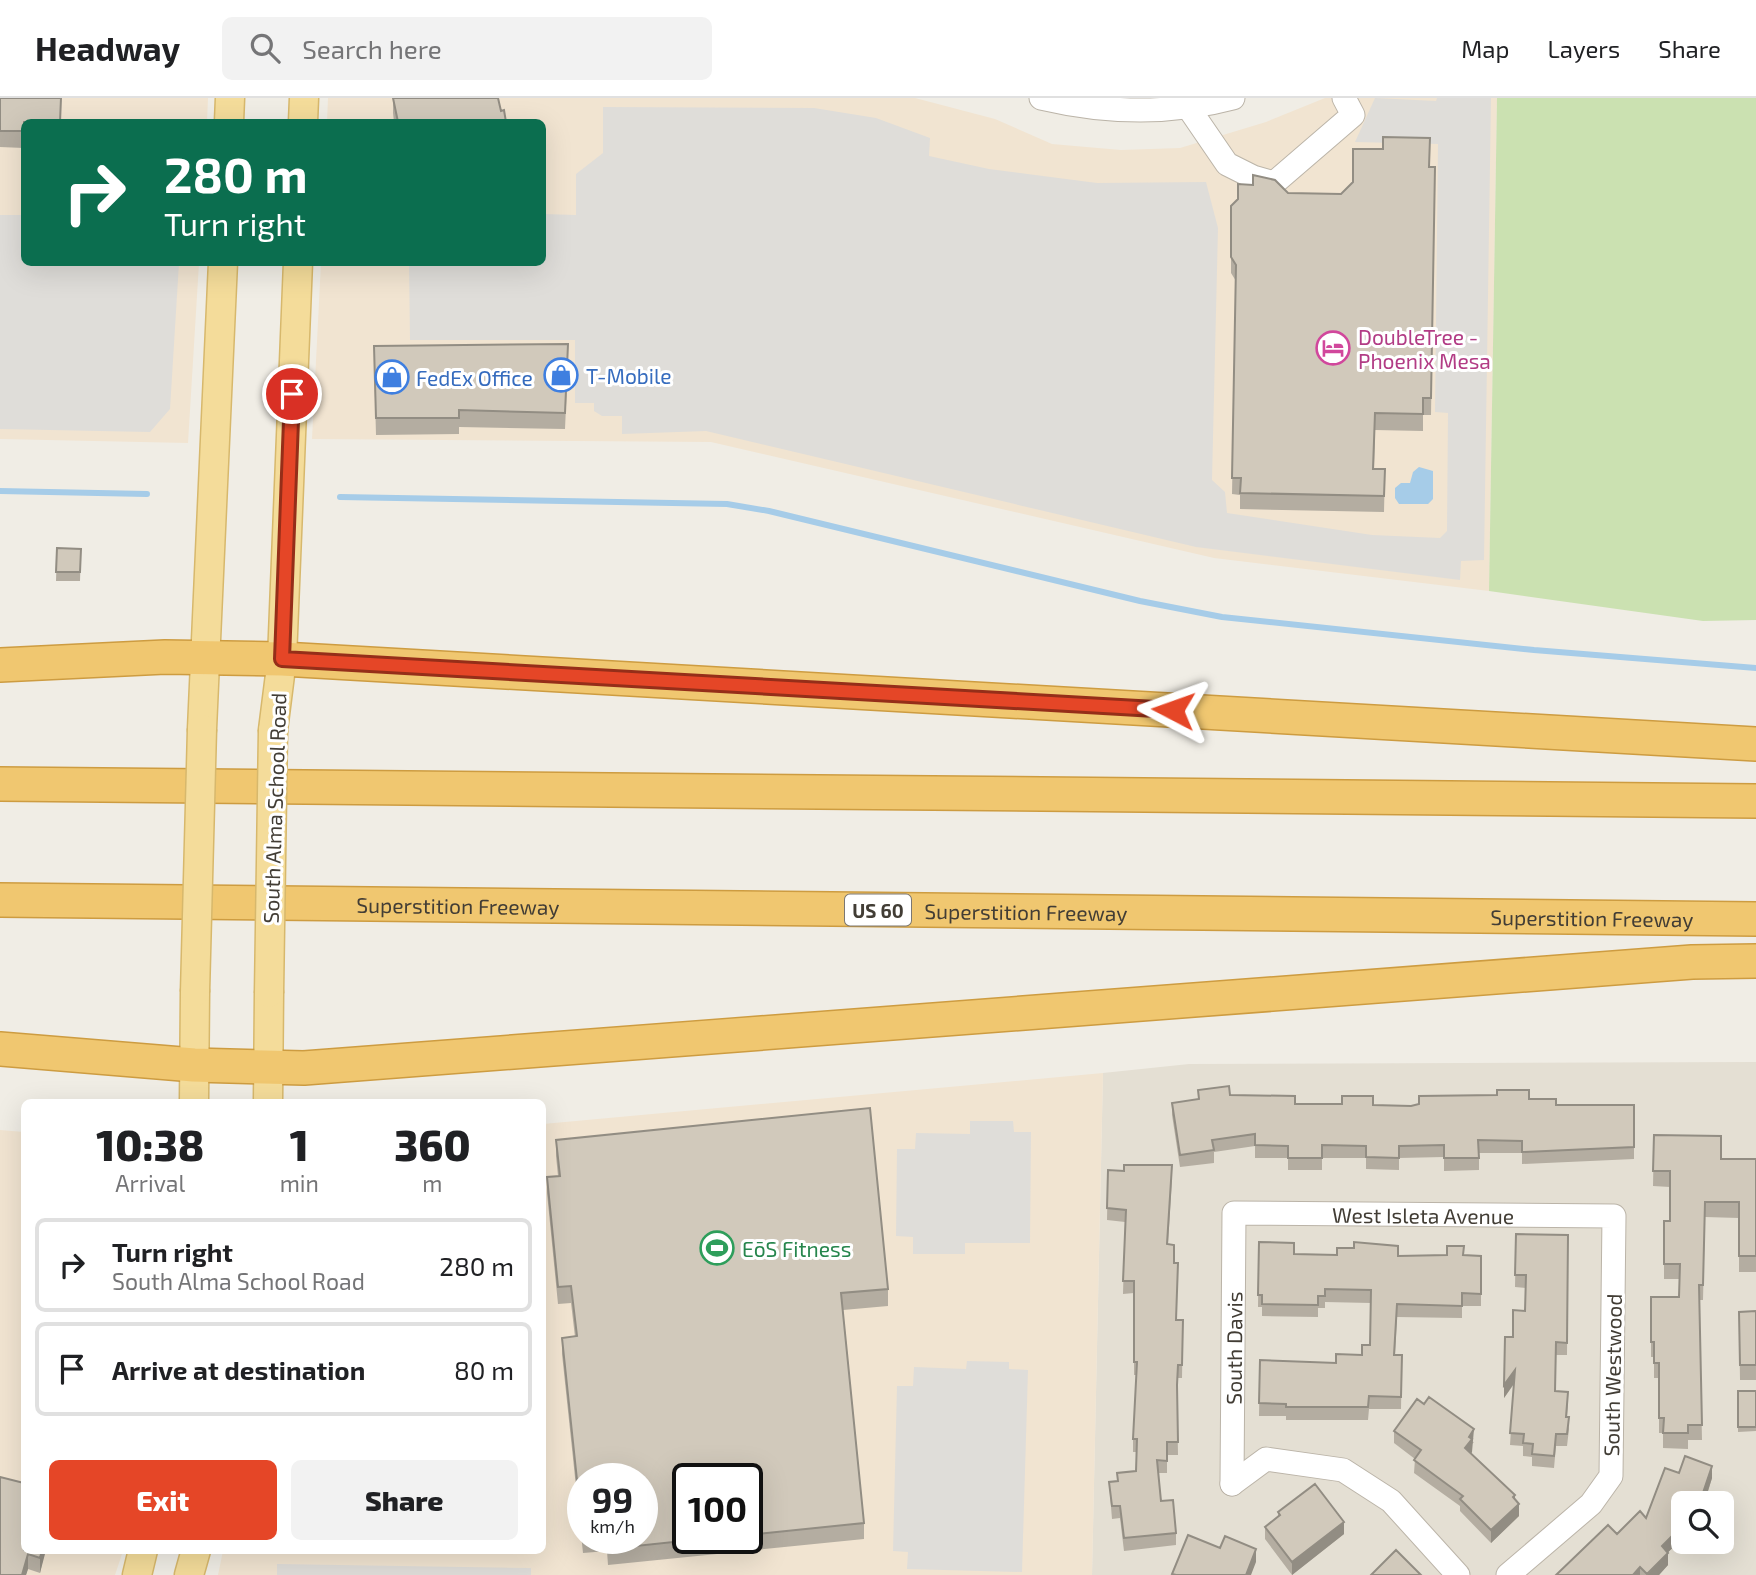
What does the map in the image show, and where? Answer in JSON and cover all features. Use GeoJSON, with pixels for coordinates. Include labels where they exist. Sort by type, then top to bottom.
{"type":"FeatureCollection","features":[{"type":"Feature","properties":{"kind":"highway"},"geometry":{"type":"LineString","coordinates":[[0,665],[165,657],[282,659],[1756,744]]}},
{"type":"Feature","properties":{"kind":"highway"},"geometry":{"type":"LineString","coordinates":[[0,784],[1756,801]]}},
{"type":"Feature","properties":{"kind":"highway","name":"Superstition Freeway"},"geometry":{"type":"LineString","coordinates":[[0,900],[1756,919]]}},
{"type":"Feature","properties":{"kind":"highway"},"geometry":{"type":"LineString","coordinates":[[0,1049],[194,1065],[304,1068],[1692,962],[1756,961]]}},
{"type":"Feature","properties":{"kind":"main road"},"geometry":{"type":"LineString","coordinates":[[229,119],[230,98]]}},
{"type":"Feature","properties":{"kind":"main road"},"geometry":{"type":"LineString","coordinates":[[303,119],[304,98]]}},
{"type":"Feature","properties":{"kind":"main road"},"geometry":{"type":"LineString","coordinates":[[194,1099],[204,659],[223,266]]}},
{"type":"Feature","properties":{"kind":"main road","name":"South Alma School Road"},"geometry":{"type":"LineString","coordinates":[[268,1099],[273,730],[282,659],[298,266]]}},
{"type":"Feature","properties":{"kind":"main road"},"geometry":{"type":"LineString","coordinates":[[137,1575],[142,1554]]}},
{"type":"Feature","properties":{"kind":"main road"},"geometry":{"type":"LineString","coordinates":[[189,1575],[195,1554]]}},
{"type":"Feature","properties":{"kind":"street"},"geometry":{"type":"LineString","coordinates":[[1041,98],[1129,111],[1188,107],[1233,98]]}},
{"type":"Feature","properties":{"kind":"street"},"geometry":{"type":"LineString","coordinates":[[1188,107],[1227,164],[1253,177],[1274,183],[1353,115],[1344,98]]}},
{"type":"Feature","properties":{"kind":"street","name":"West Isleta Avenue"},"geometry":{"type":"LineString","coordinates":[[1234,1213],[1614,1216]]}},
{"type":"Feature","properties":{"kind":"street","name":"South Davis"},"geometry":{"type":"LineString","coordinates":[[1234,1213],[1232,1484],[1266,1459],[1343,1470],[1391,1501],[1458,1575]]}},
{"type":"Feature","properties":{"kind":"street","name":"South Westwood"},"geometry":{"type":"LineString","coordinates":[[1508,1575],[1591,1504],[1611,1476],[1614,1216]]}},
{"type":"Feature","properties":{"kind":"shaded area"},"geometry":{"type":"Polygon","coordinates":[[[0,98],[208,98],[207,119],[21,119],[21,266],[199,266],[188,443],[0,439],[0,98]]]}},
{"type":"Feature","properties":{"kind":"shaded area"},"geometry":{"type":"Polygon","coordinates":[[[328,98],[915,98],[995,119],[1052,144],[1121,150],[1180,148],[1266,122],[1325,98],[1497,98],[1489,591],[1214,558],[711,442],[312,439],[321,266],[546,266],[546,119],[327,119],[328,98]]]}},
{"type":"Feature","properties":{"kind":"shaded area"},"geometry":{"type":"Polygon","coordinates":[[[1375,98],[1436,101],[1437,98],[1491,98],[1484,560],[1461,561],[1460,580],[1196,547],[706,431],[622,434],[622,416],[602,416],[594,411],[594,403],[575,403],[575,340],[410,340],[409,266],[546,266],[546,214],[576,215],[576,174],[603,153],[603,107],[814,108],[876,118],[930,138],[929,156],[989,169],[1097,183],[1206,182],[1218,228],[1212,480],[1225,492],[1227,513],[1372,535],[1440,538],[1447,531],[1448,413],[1435,412],[1438,144],[1355,142],[1375,98]]]}},
{"type":"Feature","properties":{"kind":"shaded area"},"geometry":{"type":"Polygon","coordinates":[[[0,215],[21,215],[21,266],[179,266],[170,409],[150,432],[0,429],[0,215]]]}},
{"type":"Feature","properties":{"kind":"shaded area"},"geometry":{"type":"Polygon","coordinates":[[[1756,1062],[1756,1575],[1092,1575],[1103,1073],[1189,1064],[1756,1062]]]}},
{"type":"Feature","properties":{"kind":"shaded area"},"geometry":{"type":"Polygon","coordinates":[[[1103,1073],[1092,1575],[218,1575],[222,1554],[546,1554],[546,1124],[1103,1073]]]}},
{"type":"Feature","properties":{"kind":"shaded area"},"geometry":{"type":"Polygon","coordinates":[[[970,1121],[1013,1121],[1014,1132],[1031,1132],[1030,1243],[965,1243],[965,1254],[913,1254],[913,1237],[896,1236],[897,1149],[915,1149],[916,1133],[970,1134],[970,1121]]]}},
{"type":"Feature","properties":{"kind":"shaded area"},"geometry":{"type":"Polygon","coordinates":[[[0,1130],[21,1132],[21,1554],[122,1554],[115,1575],[0,1575],[0,1130]]]}},
{"type":"Feature","properties":{"kind":"shaded area"},"geometry":{"type":"Polygon","coordinates":[[[967,1361],[1009,1362],[1009,1369],[1028,1370],[1022,1572],[907,1569],[908,1552],[893,1551],[897,1386],[913,1386],[914,1367],[966,1369],[967,1361]]]}},
{"type":"Feature","properties":{"kind":"shaded area"},"geometry":{"type":"Polygon","coordinates":[[[277,1564],[531,1568],[531,1575],[277,1575],[277,1564]]]}},
{"type":"Feature","properties":{"kind":"green space"},"geometry":{"type":"Polygon","coordinates":[[[1497,98],[1756,98],[1756,620],[1703,621],[1489,591],[1497,98]]]}},
{"type":"Feature","properties":{"kind":"water"},"geometry":{"type":"Polygon","coordinates":[[[1419,467],[1433,471],[1433,499],[1428,504],[1399,504],[1395,498],[1395,488],[1401,483],[1410,483],[1413,472],[1419,467]]]}},
{"type":"Feature","properties":{"kind":"building"},"geometry":{"type":"Polygon","coordinates":[[[0,98],[61,98],[60,119],[21,119],[21,131],[0,131],[0,98]]]}},
{"type":"Feature","properties":{"kind":"building"},"geometry":{"type":"Polygon","coordinates":[[[393,98],[498,98],[506,119],[397,119],[393,98]]]}},
{"type":"Feature","properties":{"kind":"building","name":"DoubleTree - Phoenix Mesa"},"geometry":{"type":"Polygon","coordinates":[[[1383,137],[1430,138],[1429,167],[1435,167],[1431,398],[1423,398],[1423,414],[1375,413],[1373,469],[1385,469],[1384,496],[1240,493],[1241,478],[1232,478],[1236,265],[1231,257],[1231,206],[1238,199],[1238,184],[1253,185],[1253,175],[1275,180],[1288,193],[1341,194],[1353,182],[1353,149],[1383,149],[1383,137]]]}},
{"type":"Feature","properties":{"kind":"building"},"geometry":{"type":"Polygon","coordinates":[[[568,344],[565,413],[459,410],[459,418],[376,418],[374,346],[568,344]]]}},
{"type":"Feature","properties":{"kind":"building"},"geometry":{"type":"Polygon","coordinates":[[[57,548],[81,549],[80,572],[56,572],[57,548]]]}},
{"type":"Feature","properties":{"kind":"building"},"geometry":{"type":"Polygon","coordinates":[[[1229,1086],[1230,1095],[1295,1096],[1295,1104],[1342,1104],[1342,1096],[1373,1096],[1373,1105],[1411,1106],[1419,1104],[1419,1096],[1497,1095],[1497,1090],[1529,1090],[1529,1099],[1556,1099],[1556,1105],[1634,1105],[1634,1147],[1522,1152],[1522,1141],[1478,1140],[1479,1158],[1444,1158],[1444,1145],[1399,1146],[1399,1158],[1366,1157],[1366,1146],[1322,1145],[1322,1158],[1288,1158],[1288,1146],[1255,1145],[1255,1134],[1212,1140],[1214,1150],[1180,1155],[1172,1103],[1199,1099],[1198,1090],[1229,1086]]]}},
{"type":"Feature","properties":{"kind":"building"},"geometry":{"type":"Polygon","coordinates":[[[870,1108],[888,1289],[841,1293],[864,1523],[763,1533],[763,1463],[672,1463],[672,1542],[658,1544],[658,1463],[575,1463],[562,1338],[577,1336],[571,1286],[558,1287],[547,1177],[560,1176],[556,1140],[870,1108]]]}},
{"type":"Feature","properties":{"kind":"building"},"geometry":{"type":"Polygon","coordinates":[[[1654,1135],[1721,1136],[1721,1159],[1756,1159],[1756,1256],[1739,1256],[1739,1202],[1705,1202],[1703,1285],[1699,1285],[1702,1425],[1688,1425],[1688,1433],[1663,1433],[1664,1418],[1659,1418],[1659,1363],[1654,1363],[1654,1342],[1651,1342],[1651,1297],[1679,1297],[1680,1264],[1664,1264],[1664,1221],[1670,1221],[1670,1171],[1653,1171],[1654,1135]]]}},
{"type":"Feature","properties":{"kind":"building"},"geometry":{"type":"Polygon","coordinates":[[[1124,1165],[1172,1165],[1167,1244],[1174,1245],[1174,1263],[1178,1263],[1176,1320],[1183,1320],[1182,1365],[1178,1365],[1177,1385],[1178,1442],[1167,1442],[1167,1461],[1157,1460],[1161,1501],[1173,1500],[1176,1533],[1124,1538],[1120,1506],[1112,1506],[1109,1482],[1118,1481],[1117,1473],[1136,1471],[1137,1439],[1133,1439],[1137,1362],[1134,1362],[1134,1281],[1123,1281],[1126,1210],[1107,1208],[1108,1170],[1124,1171],[1124,1165]]]}},
{"type":"Feature","properties":{"kind":"building"},"geometry":{"type":"Polygon","coordinates":[[[1516,1234],[1568,1235],[1567,1343],[1556,1342],[1555,1391],[1568,1392],[1566,1417],[1569,1417],[1567,1434],[1556,1434],[1554,1456],[1532,1454],[1533,1444],[1523,1443],[1524,1434],[1510,1433],[1515,1370],[1504,1385],[1505,1337],[1513,1337],[1513,1310],[1525,1311],[1526,1275],[1515,1275],[1516,1234]]]}},
{"type":"Feature","properties":{"kind":"building"},"geometry":{"type":"Polygon","coordinates":[[[1259,1242],[1294,1243],[1294,1254],[1337,1255],[1337,1248],[1354,1248],[1354,1242],[1398,1246],[1398,1256],[1447,1255],[1447,1246],[1464,1246],[1463,1255],[1481,1256],[1481,1294],[1462,1293],[1462,1306],[1397,1304],[1394,1355],[1402,1355],[1401,1397],[1369,1396],[1368,1407],[1286,1407],[1286,1404],[1259,1403],[1260,1360],[1336,1363],[1336,1354],[1362,1355],[1362,1345],[1370,1345],[1371,1290],[1325,1289],[1325,1296],[1318,1296],[1318,1305],[1262,1304],[1262,1295],[1258,1295],[1259,1242]]]}},
{"type":"Feature","properties":{"kind":"building"},"geometry":{"type":"Polygon","coordinates":[[[1756,1311],[1756,1365],[1740,1365],[1739,1312],[1756,1311]]]}},
{"type":"Feature","properties":{"kind":"building"},"geometry":{"type":"Polygon","coordinates":[[[1738,1391],[1756,1391],[1756,1427],[1738,1427],[1738,1391]]]}},
{"type":"Feature","properties":{"kind":"building"},"geometry":{"type":"Polygon","coordinates":[[[1429,1397],[1474,1429],[1469,1437],[1472,1439],[1465,1448],[1515,1495],[1513,1497],[1519,1504],[1491,1530],[1460,1499],[1463,1496],[1414,1460],[1421,1450],[1394,1431],[1417,1399],[1424,1404],[1429,1397]]]}},
{"type":"Feature","properties":{"kind":"building"},"geometry":{"type":"Polygon","coordinates":[[[1685,1456],[1712,1466],[1704,1491],[1671,1491],[1671,1537],[1662,1546],[1668,1553],[1647,1574],[1640,1567],[1633,1575],[1556,1575],[1608,1525],[1617,1534],[1640,1511],[1646,1518],[1665,1468],[1679,1473],[1685,1456]]]}},
{"type":"Feature","properties":{"kind":"building"},"geometry":{"type":"Polygon","coordinates":[[[0,1477],[21,1482],[21,1554],[28,1554],[22,1575],[0,1575],[0,1477]]]}},
{"type":"Feature","properties":{"kind":"building"},"geometry":{"type":"Polygon","coordinates":[[[1315,1484],[1344,1522],[1292,1562],[1265,1527],[1280,1515],[1278,1512],[1315,1484]]]}},
{"type":"Feature","properties":{"kind":"building"},"geometry":{"type":"Polygon","coordinates":[[[1188,1535],[1220,1548],[1225,1536],[1256,1549],[1246,1575],[1172,1574],[1188,1535]]]}},
{"type":"Feature","properties":{"kind":"building"},"geometry":{"type":"Polygon","coordinates":[[[1396,1550],[1421,1575],[1371,1575],[1396,1550]]]}},
{"type":"Feature","properties":{"kind":"waterway"},"geometry":{"type":"LineString","coordinates":[[0,491],[147,494]]}},
{"type":"Feature","properties":{"kind":"waterway"},"geometry":{"type":"LineString","coordinates":[[340,497],[727,504],[769,511],[1140,601],[1222,617],[1534,650],[1756,668]]}},
{"type":"Feature","properties":{"kind":"place","name":"DoubleTree - Phoenix Mesa"},"geometry":{"type":"Point","coordinates":[1333,348]}},
{"type":"Feature","properties":{"kind":"place","name":"T-Mobile"},"geometry":{"type":"Point","coordinates":[561,375]}},
{"type":"Feature","properties":{"kind":"place","name":"FedEx Office"},"geometry":{"type":"Point","coordinates":[392,377]}},
{"type":"Feature","properties":{"kind":"place","name":"EōS Fitness"},"geometry":{"type":"Point","coordinates":[717,1248]}},
{"type":"Feature","properties":{"kind":"route"},"geometry":{"type":"LineString","coordinates":[[292,394],[282,659],[1173,710]]}}]}
